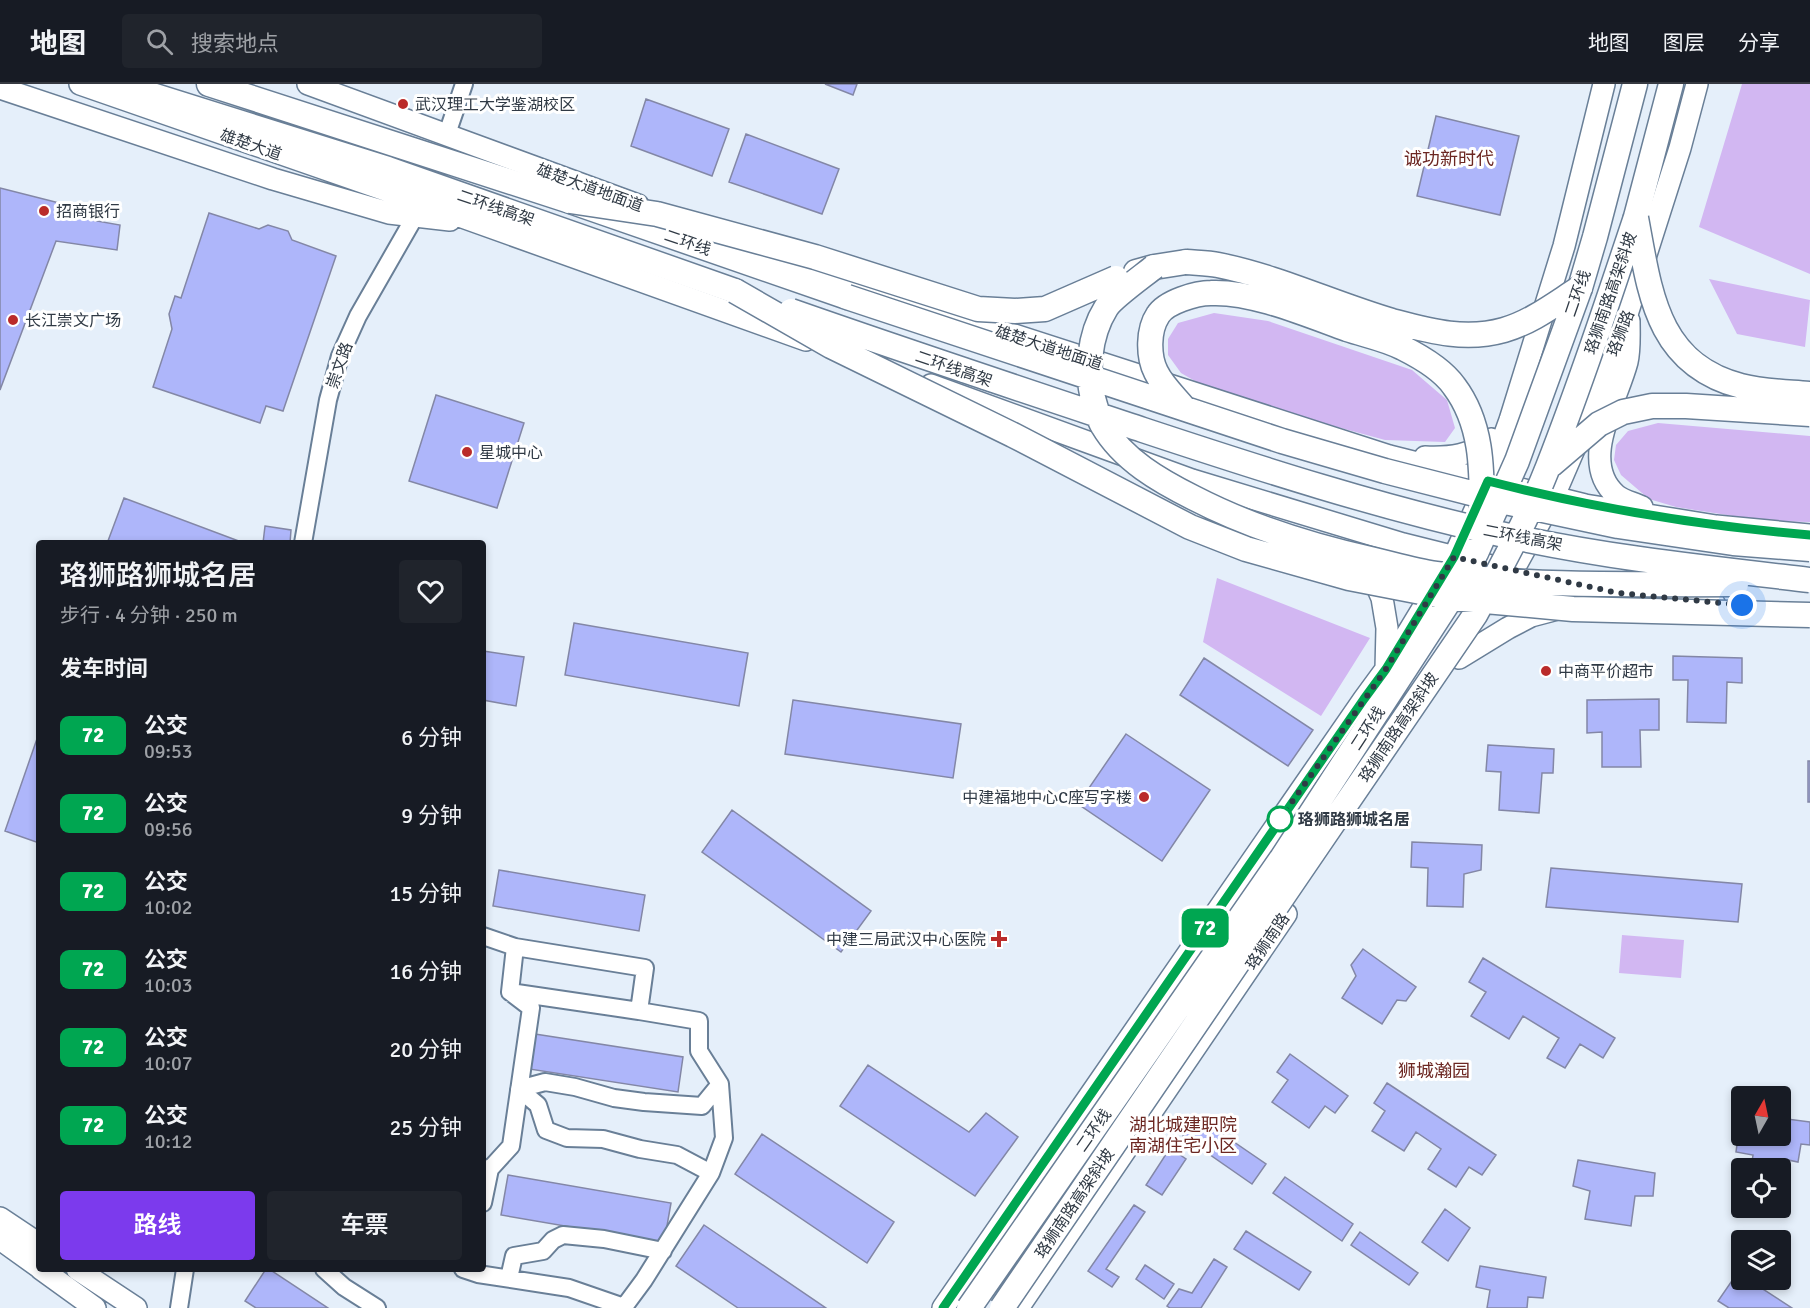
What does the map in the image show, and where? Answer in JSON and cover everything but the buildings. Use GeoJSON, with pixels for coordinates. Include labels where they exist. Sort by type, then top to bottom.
{"type":"FeatureCollection","features":[{"type":"Feature","properties":{"kind":"highway","name":"二环线高架"},"geometry":{"type":"LineString","coordinates":[[117,84],[388,169],[956,369],[1273,473],[1372,501],[1522,538],[1642,559],[1810,582]]}},
{"type":"Feature","properties":{"kind":"highway","name":"二环线"},"geometry":{"type":"LineString","coordinates":[[209,84],[570,201],[847,297],[1282,441],[1385,471],[1521,506],[1618,526],[1733,543],[1810,549]]}},
{"type":"Feature","properties":{"kind":"highway","name":"二环线"},"geometry":{"type":"LineString","coordinates":[[969,1308],[1282,858],[1457,589],[1465,555],[1517,462],[1580,288],[1635,84]]}},
{"type":"Feature","properties":{"kind":"highway","name":"珞狮南路高架斜坡"},"geometry":{"type":"LineString","coordinates":[[1002,1308],[1475,615],[1548,468],[1604,314],[1636,217],[1671,84]]}},
{"type":"Feature","properties":{"kind":"highway"},"geometry":{"type":"LineString","coordinates":[[570,201],[668,217],[815,257],[978,309],[1015,311],[1045,309],[1116,278],[1154,267],[1186,262],[1217,265],[1280,283],[1354,310],[1438,333],[1462,336],[1505,330],[1528,321],[1580,288]]}},
{"type":"Feature","properties":{"kind":"highway"},"geometry":{"type":"LineString","coordinates":[[1636,217],[1649,287],[1661,321],[1673,343],[1690,361],[1714,376],[1740,386],[1810,394]]}},
{"type":"Feature","properties":{"kind":"highway"},"geometry":{"type":"LineString","coordinates":[[1154,267],[1107,307],[1093,340],[1089,367],[1093,398],[1102,425],[1127,454],[1143,468],[1172,487],[1226,515],[1322,548],[1436,574],[1544,583],[1810,582]]}},
{"type":"Feature","properties":{"kind":"highway"},"geometry":{"type":"LineString","coordinates":[[735,291],[831,346],[1013,435],[1190,527],[1246,549],[1349,578],[1452,598],[1573,609],[1810,613]]}},
{"type":"Feature","properties":{"kind":"highway"},"geometry":{"type":"LineString","coordinates":[[1175,405],[1156,372],[1149,349],[1158,313],[1183,298],[1212,292],[1256,298],[1402,347],[1435,367],[1453,384],[1465,402],[1475,424],[1480,449],[1482,515],[1465,555]]}},
{"type":"Feature","properties":{"kind":"highway"},"geometry":{"type":"LineString","coordinates":[[1548,468],[1575,442],[1599,424],[1623,412],[1652,406],[1810,414]]}},
{"type":"Feature","properties":{"kind":"main road","name":"雄楚大道"},"geometry":{"type":"LineString","coordinates":[[80,84],[419,210]]}},
{"type":"Feature","properties":{"kind":"main road","name":"雄楚大道地面道"},"geometry":{"type":"LineString","coordinates":[[308,84],[819,272],[1389,456],[1553,498],[1698,523],[1810,536]]}},
{"type":"Feature","properties":{"kind":"main road"},"geometry":{"type":"LineString","coordinates":[[943,1308],[1465,555],[1564,246],[1605,84]]}},
{"type":"Feature","properties":{"kind":"main road","name":"珞狮路"},"geometry":{"type":"LineString","coordinates":[[1513,572],[1553,498],[1584,426],[1628,311],[1680,148],[1697,84]]}},
{"type":"Feature","properties":{"kind":"main road"},"geometry":{"type":"LineString","coordinates":[[0,88],[273,179],[389,213],[419,210],[478,222],[1192,480],[1317,518],[1465,555],[1513,572],[1618,593],[1810,613]]}},
{"type":"Feature","properties":{"kind":"main road"},"geometry":{"type":"LineString","coordinates":[[1628,311],[1630,349],[1601,441],[1599,459],[1604,480],[1617,497],[1644,508],[1698,523]]}},
{"type":"Feature","properties":{"kind":"main road"},"geometry":{"type":"LineString","coordinates":[[1389,456],[1439,458],[1470,452],[1489,442],[1510,420]]}},
{"type":"Feature","properties":{"kind":"main road"},"geometry":{"type":"LineString","coordinates":[[1317,518],[1345,539],[1368,564],[1382,597],[1387,628],[1386,669]]}},
{"type":"Feature","properties":{"kind":"main road","name":"珞狮南路"},"geometry":{"type":"LineString","coordinates":[[1018,1308],[1459,658],[1513,572]]}},
{"type":"Feature","properties":{"kind":"main road"},"geometry":{"type":"LineString","coordinates":[[1459,658],[1531,616],[1618,593]]}},
{"type":"Feature","properties":{"kind":"main road"},"geometry":{"type":"LineString","coordinates":[[0,1218],[36,1242]]}},
{"type":"Feature","properties":{"kind":"main road"},"geometry":{"type":"LineString","coordinates":[[0,1239],[36,1265]]}},
{"type":"Feature","properties":{"kind":"main road"},"geometry":{"type":"LineString","coordinates":[[46,1272],[95,1308]]}},
{"type":"Feature","properties":{"kind":"main road"},"geometry":{"type":"LineString","coordinates":[[82,1272],[136,1308]]}},
{"type":"Feature","properties":{"kind":"street"},"geometry":{"type":"LineString","coordinates":[[447,134],[464,84]]}},
{"type":"Feature","properties":{"kind":"street","name":"崇文路"},"geometry":{"type":"LineString","coordinates":[[304,540],[328,400],[340,356],[358,316],[419,210]]}},
{"type":"Feature","properties":{"kind":"street"},"geometry":{"type":"LineString","coordinates":[[486,937],[516,947],[645,968],[639,1011]]}},
{"type":"Feature","properties":{"kind":"street"},"geometry":{"type":"LineString","coordinates":[[510,992],[516,947]]}},
{"type":"Feature","properties":{"kind":"street"},"geometry":{"type":"LineString","coordinates":[[472,1272],[569,1288],[624,1307],[663,1251],[711,1173],[724,1138],[720,1084],[699,1051],[699,1022],[510,992]]}},
{"type":"Feature","properties":{"kind":"street"},"geometry":{"type":"LineString","coordinates":[[487,1168],[511,1146],[531,1008],[510,992]]}},
{"type":"Feature","properties":{"kind":"street"},"geometry":{"type":"LineString","coordinates":[[519,1089],[545,1082],[575,1087],[614,1098],[702,1106],[720,1084]]}},
{"type":"Feature","properties":{"kind":"street"},"geometry":{"type":"LineString","coordinates":[[519,1089],[538,1105],[546,1130],[567,1138],[603,1139],[640,1149],[677,1155],[711,1173]]}},
{"type":"Feature","properties":{"kind":"street"},"geometry":{"type":"LineString","coordinates":[[509,1278],[514,1256],[543,1251],[553,1240],[563,1235],[604,1239],[663,1251]]}},
{"type":"Feature","properties":{"kind":"street"},"geometry":{"type":"LineString","coordinates":[[179,1308],[185,1272]]}},
{"type":"Feature","properties":{"kind":"street"},"geometry":{"type":"LineString","coordinates":[[327,1272],[344,1287],[377,1308]]}},
{"type":"Feature","properties":{"kind":"shaded area"},"geometry":{"type":"Polygon","coordinates":[[[1742,84],[1810,84],[1810,274],[1699,227],[1742,84]]]}},
{"type":"Feature","properties":{"kind":"shaded area"},"geometry":{"type":"Polygon","coordinates":[[[1709,279],[1810,300],[1805,347],[1737,334],[1709,279]]]}},
{"type":"Feature","properties":{"kind":"shaded area"},"geometry":{"type":"Polygon","coordinates":[[[1214,313],[1268,321],[1412,370],[1447,400],[1455,428],[1445,442],[1385,440],[1279,411],[1202,385],[1181,373],[1168,355],[1168,339],[1178,323],[1214,313]]]}},
{"type":"Feature","properties":{"kind":"shaded area"},"geometry":{"type":"Polygon","coordinates":[[[1658,423],[1810,436],[1810,522],[1765,521],[1676,507],[1649,499],[1621,475],[1614,460],[1616,445],[1628,431],[1658,423]]]}},
{"type":"Feature","properties":{"kind":"shaded area"},"geometry":{"type":"Polygon","coordinates":[[[1217,578],[1370,638],[1321,716],[1203,642],[1217,578]]]}},
{"type":"Feature","properties":{"kind":"shaded area"},"geometry":{"type":"Polygon","coordinates":[[[1622,935],[1684,940],[1681,978],[1619,973],[1622,935]]]}},
{"type":"Feature","properties":{"kind":"bus line","name":"72"},"geometry":{"type":"LineString","coordinates":[[943,1308],[1386,669],[1454,557],[1488,481],[1585,505],[1716,526],[1810,535]]}},
{"type":"Feature","properties":{"kind":"place","name":"武汉理工大学鉴湖校区"},"geometry":{"type":"Point","coordinates":[403,104]}},
{"type":"Feature","properties":{"kind":"place","name":"招商银行"},"geometry":{"type":"Point","coordinates":[44,211]}},
{"type":"Feature","properties":{"kind":"place","name":"长江崇文广场"},"geometry":{"type":"Point","coordinates":[13,320]}},
{"type":"Feature","properties":{"kind":"place","name":"星城中心"},"geometry":{"type":"Point","coordinates":[467,452]}},
{"type":"Feature","properties":{"kind":"place","name":"中商平价超市"},"geometry":{"type":"Point","coordinates":[1546,671]}},
{"type":"Feature","properties":{"kind":"place","name":"中建福地中心C座写字楼"},"geometry":{"type":"Point","coordinates":[1144,797]}},
{"type":"Feature","properties":{"kind":"place","name":"珞狮路狮城名居"},"geometry":{"type":"Point","coordinates":[1280,819]}},
{"type":"Feature","properties":{"kind":"place","name":"中建三局武汉中心医院"},"geometry":{"type":"Point","coordinates":[999,939]}},
{"type":"Feature","properties":{"kind":"district","name":"诚功新时代"},"geometry":{"type":"Point","coordinates":[1449,159]}},
{"type":"Feature","properties":{"kind":"district","name":"狮城瀚园"},"geometry":{"type":"Point","coordinates":[1434,1071]}},
{"type":"Feature","properties":{"kind":"district","name":"湖北城建职院 南湖住宅小区"},"geometry":{"type":"Point","coordinates":[1183,1135]}},
{"type":"Feature","properties":{"kind":"route"},"geometry":{"type":"LineString","coordinates":[[1280,819],[1386,669],[1454,557],[1513,572],[1618,593],[1742,605]]}}]}
